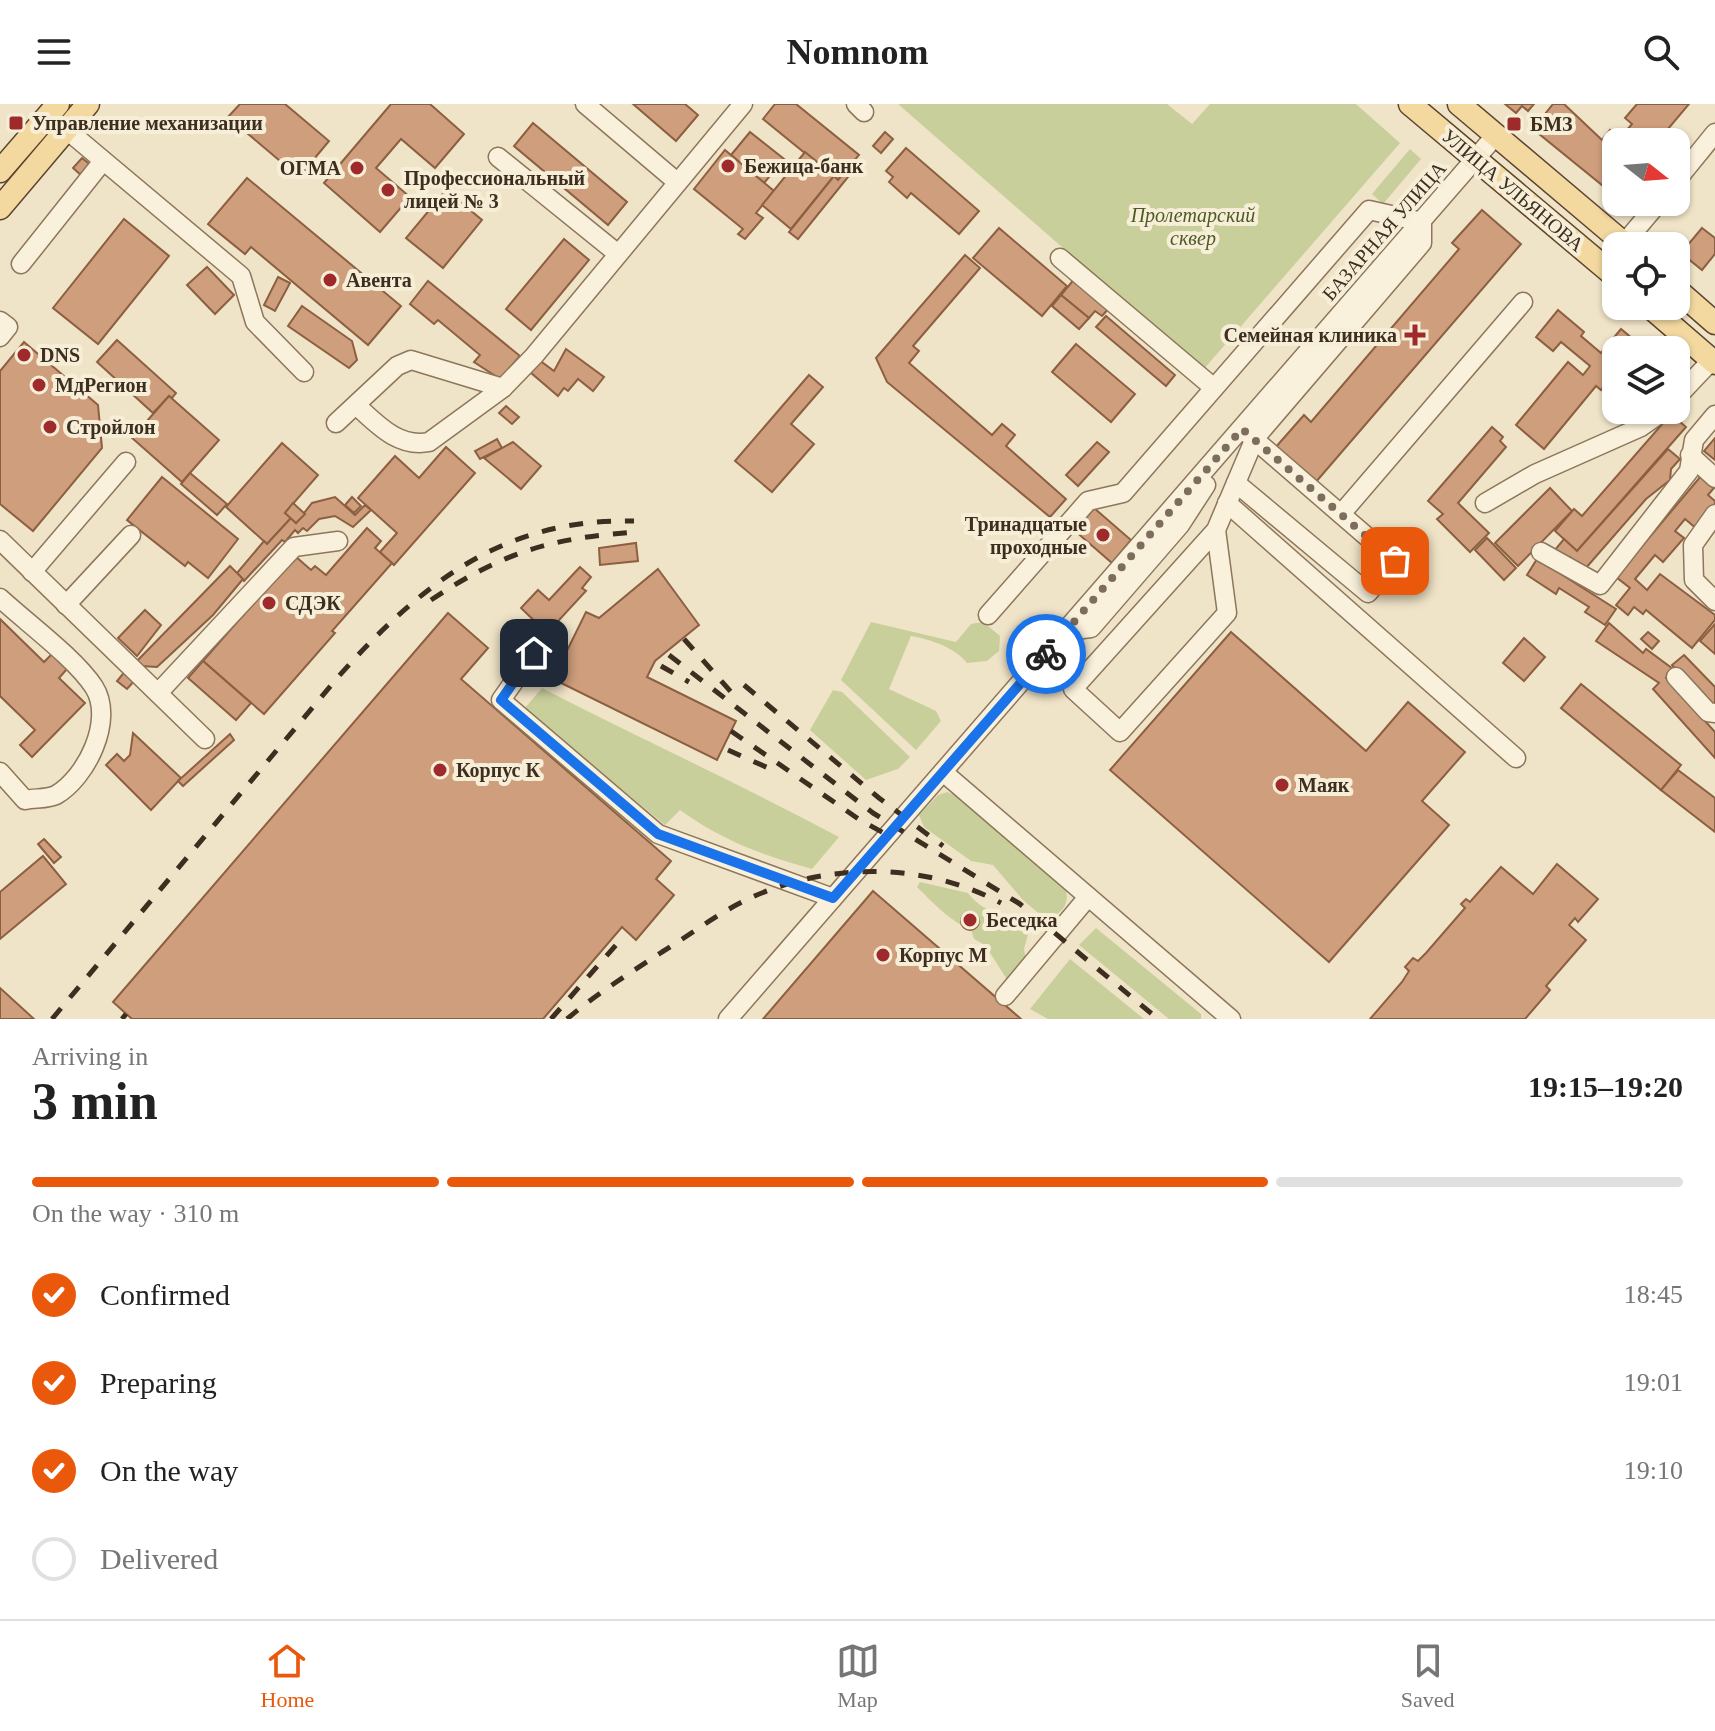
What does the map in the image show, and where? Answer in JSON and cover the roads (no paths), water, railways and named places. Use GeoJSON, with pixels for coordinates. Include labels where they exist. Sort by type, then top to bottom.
{"type":"FeatureCollection","features":[{"type":"Feature","properties":{"kind":"main road"},"geometry":{"type":"LineString","coordinates":[[0,171],[58,104]]}},
{"type":"Feature","properties":{"kind":"main road"},"geometry":{"type":"LineString","coordinates":[[0,208],[88,104]]}},
{"type":"Feature","properties":{"kind":"main road","name":"УЛИЦА УЛЬЯНОВА"},"geometry":{"type":"LineString","coordinates":[[1410,104],[1475,159],[1602,245]]}},
{"type":"Feature","properties":{"kind":"main road","name":"УЛИЦА УЛЬЯНОВА"},"geometry":{"type":"LineString","coordinates":[[1459,104],[1496,135],[1602,240]]}},
{"type":"Feature","properties":{"kind":"main road"},"geometry":{"type":"LineString","coordinates":[[1690,301],[1715,323]]}},
{"type":"Feature","properties":{"kind":"main road"},"geometry":{"type":"LineString","coordinates":[[1665,320],[1713,362]]}},
{"type":"Feature","properties":{"kind":"street"},"geometry":{"type":"LineString","coordinates":[[585,104],[677,182]]}},
{"type":"Feature","properties":{"kind":"street"},"geometry":{"type":"LineString","coordinates":[[356,405],[384,430],[418,444],[429,442],[503,388],[737,110],[716,104]]}},
{"type":"Feature","properties":{"kind":"street"},"geometry":{"type":"LineString","coordinates":[[67,130],[241,276],[255,322],[304,372]]}},
{"type":"Feature","properties":{"kind":"street"},"geometry":{"type":"LineString","coordinates":[[1690,164],[1715,133]]}},
{"type":"Feature","properties":{"kind":"street","name":"БАЗАРНАЯ УЛИЦА"},"geometry":{"type":"LineString","coordinates":[[728,1019],[1211,465],[1248,434],[1496,135]]}},
{"type":"Feature","properties":{"kind":"street"},"geometry":{"type":"LineString","coordinates":[[498,157],[618,254]]}},
{"type":"Feature","properties":{"kind":"street"},"geometry":{"type":"LineString","coordinates":[[21,264],[103,161]]}},
{"type":"Feature","properties":{"kind":"street"},"geometry":{"type":"LineString","coordinates":[[988,615],[1088,501],[1123,493],[1369,210],[1422,222]]}},
{"type":"Feature","properties":{"kind":"street"},"geometry":{"type":"LineString","coordinates":[[1636,232],[1648,216]]}},
{"type":"Feature","properties":{"kind":"street"},"geometry":{"type":"LineString","coordinates":[[1060,258],[1214,388]]}},
{"type":"Feature","properties":{"kind":"street"},"geometry":{"type":"LineString","coordinates":[[1341,514],[1523,302]]}},
{"type":"Feature","properties":{"kind":"street"},"geometry":{"type":"LineString","coordinates":[[0,321],[8,327],[0,337]]}},
{"type":"Feature","properties":{"kind":"street"},"geometry":{"type":"LineString","coordinates":[[336,423],[397,366],[411,360],[503,388]]}},
{"type":"Feature","properties":{"kind":"street"},"geometry":{"type":"LineString","coordinates":[[1690,384],[1713,362]]}},
{"type":"Feature","properties":{"kind":"street"},"geometry":{"type":"LineString","coordinates":[[1541,552],[1600,585],[1689,471],[1694,440],[1715,415]]}},
{"type":"Feature","properties":{"kind":"street"},"geometry":{"type":"LineString","coordinates":[[1485,503],[1535,474],[1645,424]]}},
{"type":"Feature","properties":{"kind":"street"},"geometry":{"type":"LineString","coordinates":[[1216,530],[1227,613],[1120,732],[1073,689],[1216,530],[1236,483],[1248,434]]}},
{"type":"Feature","properties":{"kind":"street"},"geometry":{"type":"LineString","coordinates":[[1236,483],[1368,593],[1395,561],[1248,434]]}},
{"type":"Feature","properties":{"kind":"street"},"geometry":{"type":"LineString","coordinates":[[1066,631],[1091,628],[1180,525],[1248,434]]}},
{"type":"Feature","properties":{"kind":"street"},"geometry":{"type":"LineString","coordinates":[[1690,455],[1715,478]]}},
{"type":"Feature","properties":{"kind":"street"},"geometry":{"type":"LineString","coordinates":[[32,572],[126,462]]}},
{"type":"Feature","properties":{"kind":"street"},"geometry":{"type":"LineString","coordinates":[[1227,503],[1516,758]]}},
{"type":"Feature","properties":{"kind":"street"},"geometry":{"type":"LineString","coordinates":[[1715,514],[1693,545],[1694,580],[1715,601]]}},
{"type":"Feature","properties":{"kind":"street"},"geometry":{"type":"LineString","coordinates":[[66,605],[131,535]]}},
{"type":"Feature","properties":{"kind":"street"},"geometry":{"type":"LineString","coordinates":[[0,540],[205,739]]}},
{"type":"Feature","properties":{"kind":"street"},"geometry":{"type":"LineString","coordinates":[[158,693],[294,547],[338,541]]}},
{"type":"Feature","properties":{"kind":"street"},"geometry":{"type":"LineString","coordinates":[[0,598],[62,653],[95,688],[99,703],[94,746],[84,771],[54,796],[25,800],[4,785]]}},
{"type":"Feature","properties":{"kind":"street"},"geometry":{"type":"LineString","coordinates":[[534,653],[501,700],[658,834],[833,898]]}},
{"type":"Feature","properties":{"kind":"street"},"geometry":{"type":"LineString","coordinates":[[1676,677],[1708,712],[1715,713]]}},
{"type":"Feature","properties":{"kind":"street"},"geometry":{"type":"LineString","coordinates":[[943,772],[1231,1019]]}},
{"type":"Feature","properties":{"kind":"street"},"geometry":{"type":"LineString","coordinates":[[1005,996],[1088,897]]}},
{"type":"Feature","properties":{"kind":"railway"},"geometry":{"type":"LineString","coordinates":[[52,1019],[338,677],[401,613],[468,563],[505,545],[544,531],[587,523],[634,521]]}},
{"type":"Feature","properties":{"kind":"railway"},"geometry":{"type":"LineString","coordinates":[[431,600],[481,570],[529,550],[578,538],[636,532]]}},
{"type":"Feature","properties":{"kind":"railway"},"geometry":{"type":"LineString","coordinates":[[684,639],[732,693]]}},
{"type":"Feature","properties":{"kind":"railway"},"geometry":{"type":"LineString","coordinates":[[669,655],[873,813],[1020,904],[1158,1019]]}},
{"type":"Feature","properties":{"kind":"railway"},"geometry":{"type":"LineString","coordinates":[[661,666],[689,682]]}},
{"type":"Feature","properties":{"kind":"railway"},"geometry":{"type":"LineString","coordinates":[[744,685],[879,798],[943,846]]}},
{"type":"Feature","properties":{"kind":"railway"},"geometry":{"type":"LineString","coordinates":[[731,731],[860,820],[891,837]]}},
{"type":"Feature","properties":{"kind":"railway"},"geometry":{"type":"LineString","coordinates":[[728,750],[775,771]]}},
{"type":"Feature","properties":{"kind":"railway"},"geometry":{"type":"LineString","coordinates":[[567,1019],[613,984],[725,912],[776,887],[841,873],[907,874],[939,879],[1001,903]]}},
{"type":"Feature","properties":{"kind":"railway"},"geometry":{"type":"LineString","coordinates":[[551,1019],[624,936]]}},
{"type":"Feature","properties":{"kind":"railway"},"geometry":{"type":"LineString","coordinates":[[122,1019],[126,1014]]}},
{"type":"Feature","properties":{"kind":"place","name":"Управление механизации"},"geometry":{"type":"Point","coordinates":[16,123]}},
{"type":"Feature","properties":{"kind":"place","name":"БМЗ"},"geometry":{"type":"Point","coordinates":[1514,124]}},
{"type":"Feature","properties":{"kind":"place","name":"Бежица-банк"},"geometry":{"type":"Point","coordinates":[728,166]}},
{"type":"Feature","properties":{"kind":"place","name":"ОГМА"},"geometry":{"type":"Point","coordinates":[357,168]}},
{"type":"Feature","properties":{"kind":"place","name":"Профессиональный лицей № 3"},"geometry":{"type":"Point","coordinates":[388,190]}},
{"type":"Feature","properties":{"kind":"place","name":"Авента"},"geometry":{"type":"Point","coordinates":[330,280]}},
{"type":"Feature","properties":{"kind":"place","name":"Семейная клиника"},"geometry":{"type":"Point","coordinates":[1415,335]}},
{"type":"Feature","properties":{"kind":"place","name":"DNS"},"geometry":{"type":"Point","coordinates":[24,355]}},
{"type":"Feature","properties":{"kind":"place","name":"МдРегион"},"geometry":{"type":"Point","coordinates":[39,385]}},
{"type":"Feature","properties":{"kind":"place","name":"Стройлон"},"geometry":{"type":"Point","coordinates":[50,427]}},
{"type":"Feature","properties":{"kind":"place","name":"Тринадцатые проходные"},"geometry":{"type":"Point","coordinates":[1103,535]}},
{"type":"Feature","properties":{"kind":"place","name":"СДЭК"},"geometry":{"type":"Point","coordinates":[269,603]}},
{"type":"Feature","properties":{"kind":"place","name":"Корпус К"},"geometry":{"type":"Point","coordinates":[440,770]}},
{"type":"Feature","properties":{"kind":"place","name":"Маяк"},"geometry":{"type":"Point","coordinates":[1282,785]}},
{"type":"Feature","properties":{"kind":"place","name":"Беседка"},"geometry":{"type":"Point","coordinates":[970,920]}},
{"type":"Feature","properties":{"kind":"place","name":"Корпус М"},"geometry":{"type":"Point","coordinates":[883,955]}},
{"type":"Feature","properties":{"kind":"park label","name":"Пролетарский сквер"},"geometry":{"type":"Point","coordinates":[1193,226]}}]}
